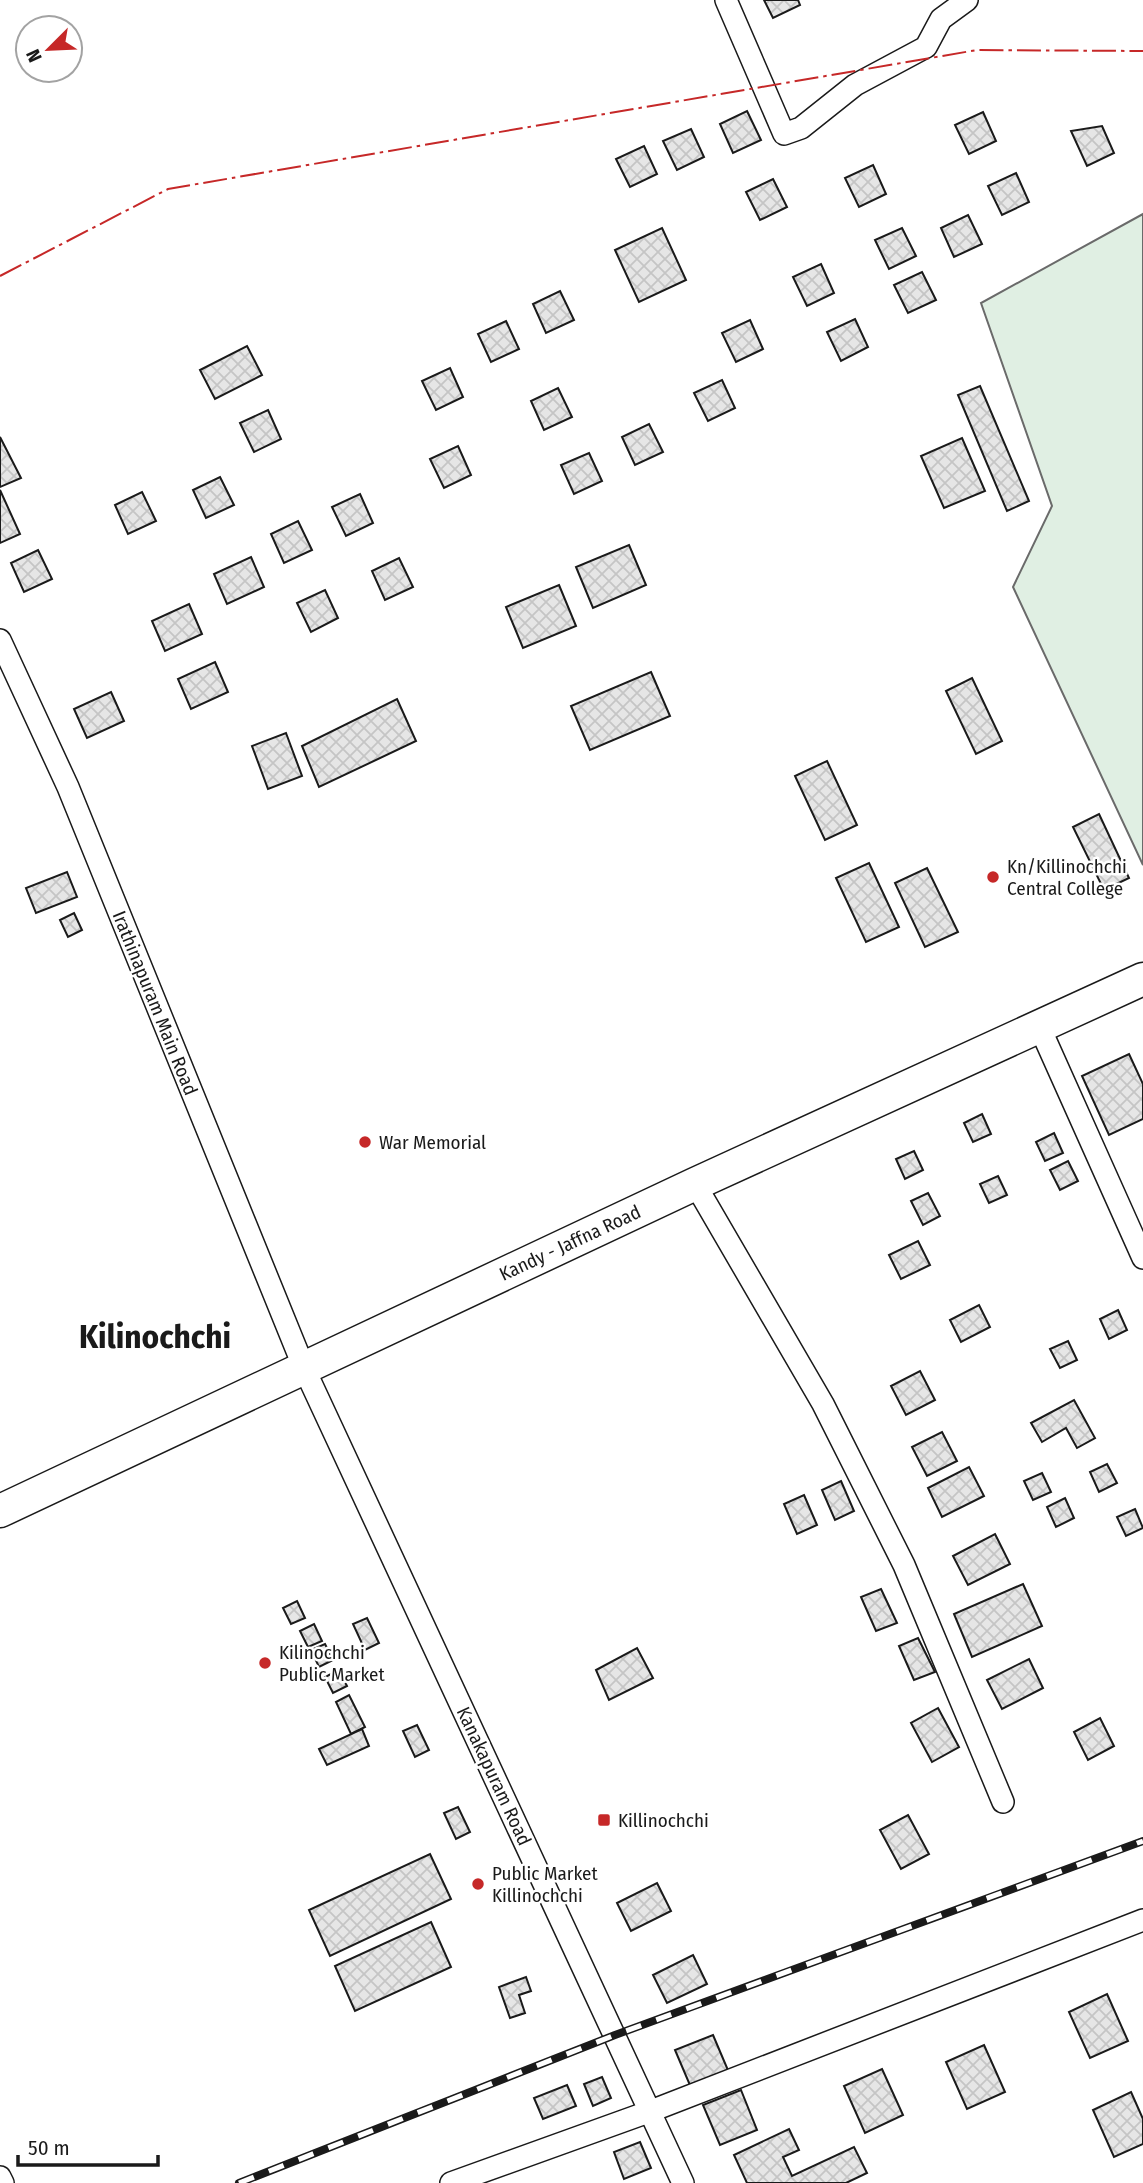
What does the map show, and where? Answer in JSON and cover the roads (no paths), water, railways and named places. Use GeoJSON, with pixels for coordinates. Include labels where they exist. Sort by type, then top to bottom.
{"type":"FeatureCollection","features":[{"type":"Feature","properties":{"kind":"highway","name":"Kandy - Jaffna Road"},"geometry":{"type":"LineString","coordinates":[[0,1511],[695,1184],[1143,979]]}},
{"type":"Feature","properties":{"kind":"street"},"geometry":{"type":"LineString","coordinates":[[726,0],[784,134],[802,128],[855,85],[926,47],[941,19],[967,0]]}},
{"type":"Feature","properties":{"kind":"street","name":"Irathinapuram Main Road"},"geometry":{"type":"LineString","coordinates":[[0,640],[68,787],[304,1368]]}},
{"type":"Feature","properties":{"kind":"street"},"geometry":{"type":"LineString","coordinates":[[1040,1028],[1143,1258]]}},
{"type":"Feature","properties":{"kind":"street"},"geometry":{"type":"LineString","coordinates":[[695,1184],[823,1404],[904,1565],[1003,1802]]}},
{"type":"Feature","properties":{"kind":"street","name":"Kanakapuram Road"},"geometry":{"type":"LineString","coordinates":[[304,1368],[683,2183]]}},
{"type":"Feature","properties":{"kind":"street"},"geometry":{"type":"LineString","coordinates":[[451,2183],[651,2111],[1143,1920]]}},
{"type":"Feature","properties":{"kind":"street"},"geometry":{"type":"LineString","coordinates":[[0,2177],[3,2183]]}},
{"type":"Feature","properties":{"kind":"railway"},"geometry":{"type":"LineString","coordinates":[[239,2183],[615,2035],[1143,1841]]}},
{"type":"Feature","properties":{"kind":"place","name":"Kn/Killinochchi Central College"},"geometry":{"type":"Point","coordinates":[993,877]}},
{"type":"Feature","properties":{"kind":"place","name":"War Memorial"},"geometry":{"type":"Point","coordinates":[365,1142]}},
{"type":"Feature","properties":{"kind":"place","name":"Kilinochchi Public Market"},"geometry":{"type":"Point","coordinates":[265,1663]}},
{"type":"Feature","properties":{"kind":"place","name":"Killinochchi"},"geometry":{"type":"Point","coordinates":[604,1820]}},
{"type":"Feature","properties":{"kind":"place","name":"Public Market Killinochchi"},"geometry":{"type":"Point","coordinates":[478,1884]}},
{"type":"Feature","properties":{"kind":"district","name":"Kilinochchi"},"geometry":{"type":"Point","coordinates":[155,1337]}}]}
